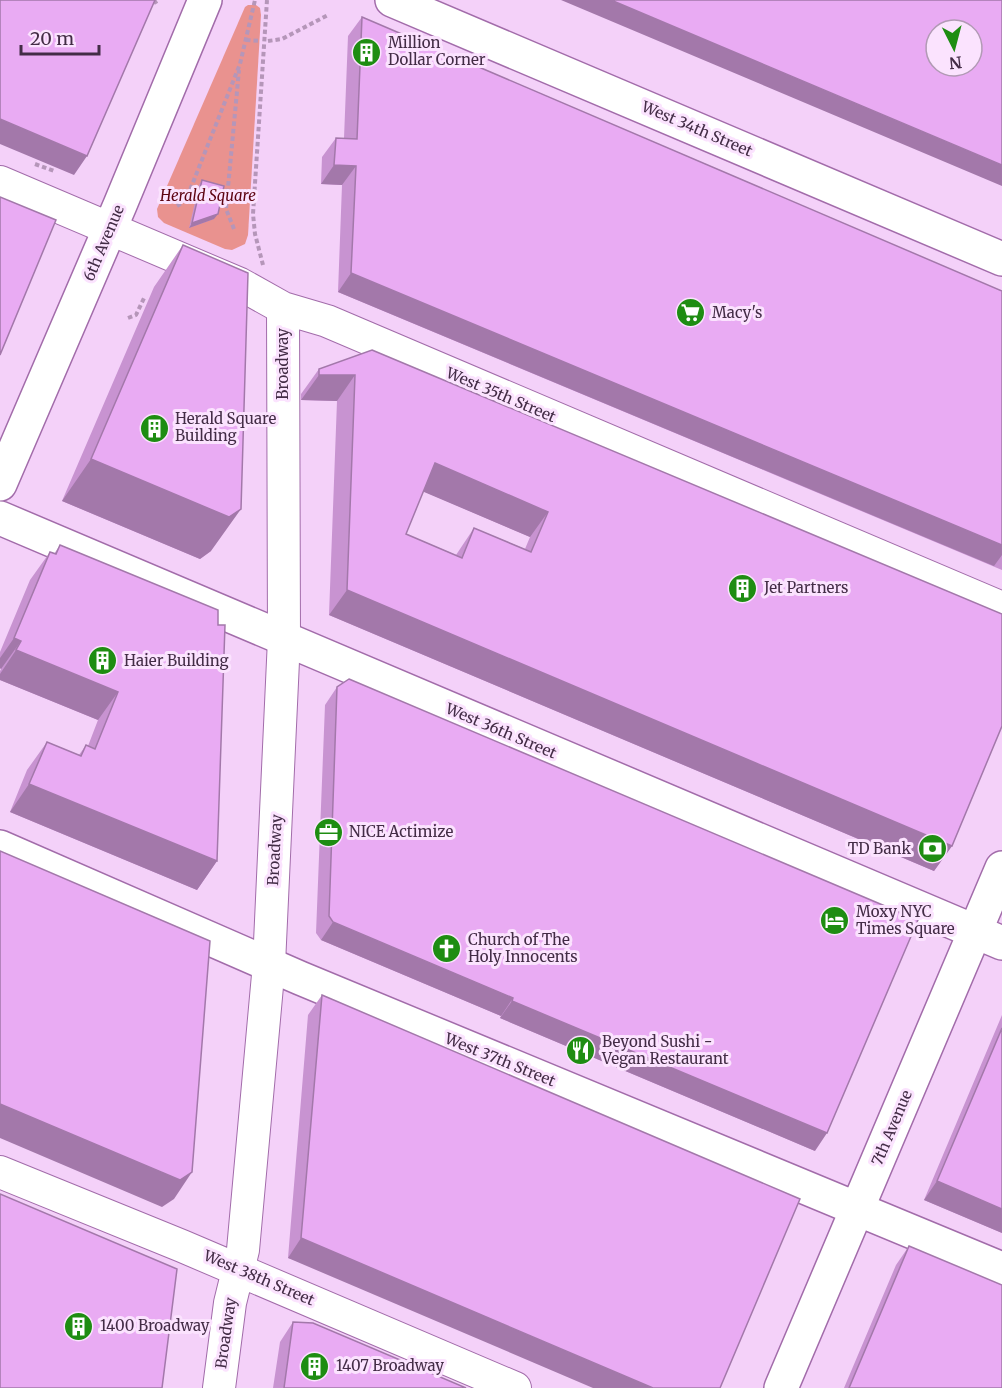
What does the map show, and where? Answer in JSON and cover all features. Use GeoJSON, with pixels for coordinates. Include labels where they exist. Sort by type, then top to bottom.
{"type":"FeatureCollection","features":[{"type":"Feature","properties":{"kind":"main road","name":"6th Avenue"},"geometry":{"type":"LineString","coordinates":[[0,484],[205,0]]}},
{"type":"Feature","properties":{"kind":"main road","name":"West 34th Street"},"geometry":{"type":"LineString","coordinates":[[392,0],[1002,259]]}},
{"type":"Feature","properties":{"kind":"main road","name":"West 36th Street"},"geometry":{"type":"LineString","coordinates":[[0,518],[989,938]]}},
{"type":"Feature","properties":{"kind":"main road","name":"West 37th Street"},"geometry":{"type":"LineString","coordinates":[[0,847],[269,964],[1002,1269]]}},
{"type":"Feature","properties":{"kind":"main road","name":"7th Avenue"},"geometry":{"type":"LineString","coordinates":[[781,1388],[858,1208],[989,938],[1002,868]]}},
{"type":"Feature","properties":{"kind":"street","name":"West 35th Street"},"geometry":{"type":"LineString","coordinates":[[0,182],[240,284],[283,308],[327,321],[1002,608]]}},
{"type":"Feature","properties":{"kind":"street","name":"Broadway"},"geometry":{"type":"LineString","coordinates":[[219,1388],[230,1303],[243,1250],[269,964],[284,639],[283,308]]}},
{"type":"Feature","properties":{"kind":"street","name":"West 38th Street"},"geometry":{"type":"LineString","coordinates":[[0,1172],[515,1388]]}},
{"type":"Feature","properties":{"kind":"path"},"geometry":{"type":"LineString","coordinates":[[154,0],[158,6]]}},
{"type":"Feature","properties":{"kind":"path"},"geometry":{"type":"LineString","coordinates":[[177,206],[188,196],[240,64],[255,0]]}},
{"type":"Feature","properties":{"kind":"path"},"geometry":{"type":"LineString","coordinates":[[264,268],[255,234],[253,214],[267,0]]}},
{"type":"Feature","properties":{"kind":"path"},"geometry":{"type":"LineString","coordinates":[[268,41],[282,39],[328,15]]}},
{"type":"Feature","properties":{"kind":"path"},"geometry":{"type":"LineString","coordinates":[[246,40],[260,41]]}},
{"type":"Feature","properties":{"kind":"path"},"geometry":{"type":"LineString","coordinates":[[234,229],[227,214],[226,204],[240,64]]}},
{"type":"Feature","properties":{"kind":"path"},"geometry":{"type":"LineString","coordinates":[[38,164],[54,171]]}},
{"type":"Feature","properties":{"kind":"path"},"geometry":{"type":"LineString","coordinates":[[129,318],[136,315],[145,296]]}},
{"type":"Feature","properties":{"kind":"green space","name":"Herald Square"},"geometry":{"type":"Polygon","coordinates":[[[256,5],[260,8],[261,15],[248,235],[245,244],[232,250],[164,223],[158,217],[157,209],[245,7],[256,5]]]}},
{"type":"Feature","properties":{"kind":"building"},"geometry":{"type":"Polygon","coordinates":[[[0,0],[155,0],[87,156],[0,119],[0,0]]]}},
{"type":"Feature","properties":{"kind":"building"},"geometry":{"type":"Polygon","coordinates":[[[611,0],[1002,0],[1002,165],[611,0]]]}},
{"type":"Feature","properties":{"kind":"building","name":"Macy's"},"geometry":{"type":"Polygon","coordinates":[[[362,17],[1002,291],[1002,545],[351,273],[356,166],[334,165],[336,138],[357,139],[362,17]]]}},
{"type":"Feature","properties":{"kind":"building"},"geometry":{"type":"Polygon","coordinates":[[[202,180],[224,186],[218,214],[192,223],[202,180]]]}},
{"type":"Feature","properties":{"kind":"building"},"geometry":{"type":"Polygon","coordinates":[[[0,197],[56,220],[0,355],[0,197]]]}},
{"type":"Feature","properties":{"kind":"building","name":"Herald Square Building"},"geometry":{"type":"Polygon","coordinates":[[[183,245],[248,273],[241,509],[229,517],[91,459],[183,245]]]}},
{"type":"Feature","properties":{"kind":"building"},"geometry":{"type":"Polygon","coordinates":[[[372,350],[1002,614],[1002,726],[952,846],[347,590],[355,375],[319,375],[319,369],[372,350]],[[435,463],[406,534],[462,558],[474,528],[531,552],[548,512],[435,463]]]}},
{"type":"Feature","properties":{"kind":"building"},"geometry":{"type":"Polygon","coordinates":[[[60,545],[218,610],[218,625],[225,625],[217,861],[29,784],[47,742],[81,756],[86,745],[95,749],[118,692],[16,650],[21,641],[14,638],[50,552],[56,554],[60,545]]]}},
{"type":"Feature","properties":{"kind":"building"},"geometry":{"type":"Polygon","coordinates":[[[349,679],[918,920],[827,1133],[512,1001],[513,998],[333,922],[329,916],[337,687],[349,679]]]}},
{"type":"Feature","properties":{"kind":"building"},"geometry":{"type":"Polygon","coordinates":[[[0,851],[210,941],[192,1172],[180,1180],[0,1104],[0,851]]]}},
{"type":"Feature","properties":{"kind":"building"},"geometry":{"type":"Polygon","coordinates":[[[322,995],[800,1199],[720,1388],[653,1388],[301,1238],[322,995]]]}},
{"type":"Feature","properties":{"kind":"building"},"geometry":{"type":"Polygon","coordinates":[[[1002,1028],[1002,1209],[937,1181],[1002,1028]]]}},
{"type":"Feature","properties":{"kind":"building","name":"1400 Broadway"},"geometry":{"type":"Polygon","coordinates":[[[0,1194],[177,1269],[162,1388],[0,1388],[0,1194]]]}},
{"type":"Feature","properties":{"kind":"building"},"geometry":{"type":"Polygon","coordinates":[[[909,1246],[1002,1285],[1002,1388],[849,1388],[909,1246]]]}},
{"type":"Feature","properties":{"kind":"building"},"geometry":{"type":"Polygon","coordinates":[[[293,1322],[313,1323],[466,1388],[284,1388],[293,1322]]]}},
{"type":"Feature","properties":{"kind":"place","name":"Million Dollar Corner"},"geometry":{"type":"Point","coordinates":[367,52]}},
{"type":"Feature","properties":{"kind":"place","name":"Macy's"},"geometry":{"type":"Point","coordinates":[691,313]}},
{"type":"Feature","properties":{"kind":"place","name":"Herald Square Building"},"geometry":{"type":"Point","coordinates":[154,428]}},
{"type":"Feature","properties":{"kind":"place","name":"Jet Partners"},"geometry":{"type":"Point","coordinates":[743,588]}},
{"type":"Feature","properties":{"kind":"place","name":"Haier Building"},"geometry":{"type":"Point","coordinates":[103,661]}},
{"type":"Feature","properties":{"kind":"place","name":"NICE Actimize"},"geometry":{"type":"Point","coordinates":[328,832]}},
{"type":"Feature","properties":{"kind":"place","name":"TD Bank"},"geometry":{"type":"Point","coordinates":[932,849]}},
{"type":"Feature","properties":{"kind":"place","name":"Moxy NYC Times Square"},"geometry":{"type":"Point","coordinates":[835,921]}},
{"type":"Feature","properties":{"kind":"place","name":"Church of The Holy Innocents"},"geometry":{"type":"Point","coordinates":[447,949]}},
{"type":"Feature","properties":{"kind":"place","name":"Beyond Sushi - Vegan Restaurant"},"geometry":{"type":"Point","coordinates":[581,1051]}},
{"type":"Feature","properties":{"kind":"place","name":"1400 Broadway"},"geometry":{"type":"Point","coordinates":[79,1326]}},
{"type":"Feature","properties":{"kind":"place","name":"1407 Broadway"},"geometry":{"type":"Point","coordinates":[315,1366]}}]}
